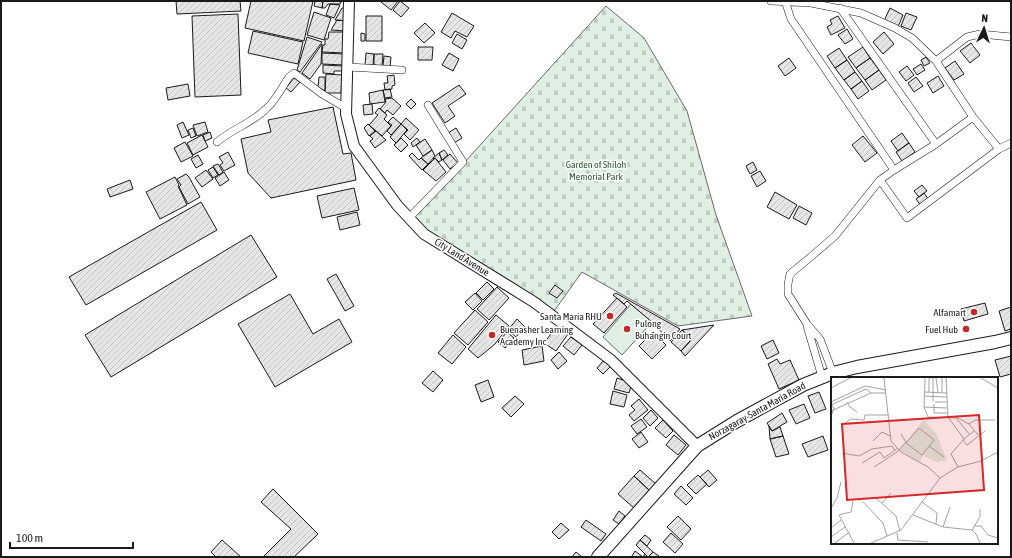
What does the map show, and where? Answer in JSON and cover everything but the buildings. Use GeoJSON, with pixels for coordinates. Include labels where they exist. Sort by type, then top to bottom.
{"type":"FeatureCollection","features":[{"type":"Feature","properties":{"kind":"main road","name":"Norzagaray-Santa Maria Road"},"geometry":{"type":"LineString","coordinates":[[598,557],[697,446],[803,385],[828,375],[857,367],[1011,338]]}},
{"type":"Feature","properties":{"kind":"street","name":"City Land Avenue"},"geometry":{"type":"LineString","coordinates":[[349,1],[346,114],[354,146],[397,205],[424,234],[534,302],[611,360],[697,446]]}},
{"type":"Feature","properties":{"kind":"street"},"geometry":{"type":"LineString","coordinates":[[771,1],[811,3],[861,13],[895,28],[912,38],[936,61],[973,117],[999,149]]}},
{"type":"Feature","properties":{"kind":"street"},"geometry":{"type":"LineString","coordinates":[[785,1],[791,19],[894,170]]}},
{"type":"Feature","properties":{"kind":"street"},"geometry":{"type":"LineString","coordinates":[[840,8],[936,144]]}},
{"type":"Feature","properties":{"kind":"street"},"geometry":{"type":"LineString","coordinates":[[936,61],[967,37],[980,34],[1011,37]]}},
{"type":"Feature","properties":{"kind":"street"},"geometry":{"type":"LineString","coordinates":[[348,67],[402,70]]}},
{"type":"Feature","properties":{"kind":"street"},"geometry":{"type":"LineString","coordinates":[[217,142],[226,134],[244,125],[267,109],[289,77],[294,73],[322,94],[346,108]]}},
{"type":"Feature","properties":{"kind":"street"},"geometry":{"type":"LineString","coordinates":[[409,218],[463,162],[428,104]]}},
{"type":"Feature","properties":{"kind":"street"},"geometry":{"type":"LineString","coordinates":[[828,375],[820,339],[807,324],[788,294],[790,274],[834,236],[880,180],[936,144],[973,117]]}},
{"type":"Feature","properties":{"kind":"street"},"geometry":{"type":"LineString","coordinates":[[880,180],[907,218],[999,149],[1011,143]]}},
{"type":"Feature","properties":{"kind":"street"},"geometry":{"type":"LineString","coordinates":[[807,324],[828,375]]}},
{"type":"Feature","properties":{"kind":"green space","name":"Garden of Shiloh Memorial Park"},"geometry":{"type":"Polygon","coordinates":[[[606,6],[644,38],[687,111],[716,215],[752,316],[678,326],[582,272],[552,314],[409,218],[444,185],[606,6]]]}},
{"type":"Feature","properties":{"kind":"green space","name":"Pulong Buhangin Court"},"geometry":{"type":"Polygon","coordinates":[[[631,304],[652,322],[622,355],[603,337],[631,304]]]}},
{"type":"Feature","properties":{"kind":"place","name":"Alfamart"},"geometry":{"type":"Point","coordinates":[974,312]}},
{"type":"Feature","properties":{"kind":"place","name":"Santa Maria RHU"},"geometry":{"type":"Point","coordinates":[610,316]}},
{"type":"Feature","properties":{"kind":"place","name":"Pulong Buhangin Court"},"geometry":{"type":"Point","coordinates":[627,329]}},
{"type":"Feature","properties":{"kind":"place","name":"Fuel Hub"},"geometry":{"type":"Point","coordinates":[966,329]}},
{"type":"Feature","properties":{"kind":"place","name":"Buenasher Learning Academy Inc"},"geometry":{"type":"Point","coordinates":[492,335]}}]}
